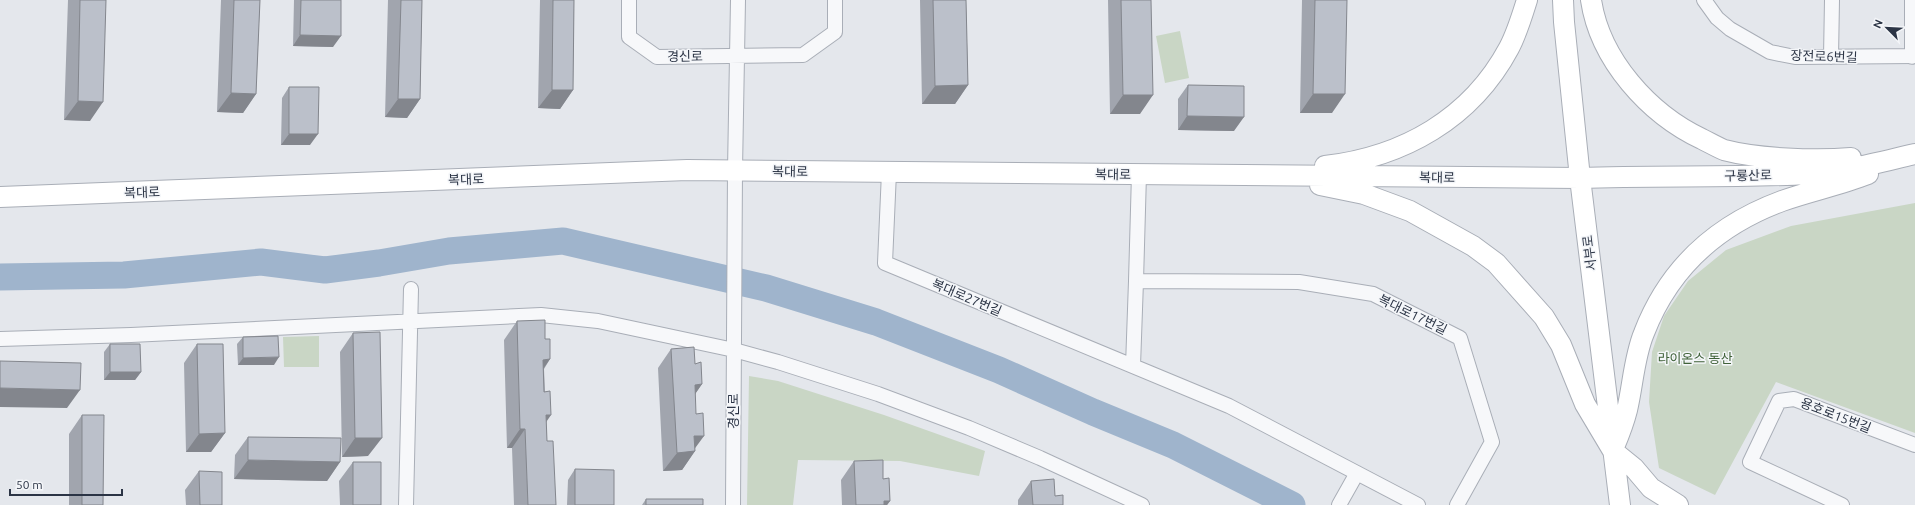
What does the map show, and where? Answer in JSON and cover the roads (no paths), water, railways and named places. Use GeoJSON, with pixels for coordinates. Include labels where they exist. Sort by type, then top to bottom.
{"type":"FeatureCollection","features":[{"type":"Feature","properties":{"kind":"main road"},"geometry":{"type":"LineString","coordinates":[[1249,175],[1365,160],[1394,151],[1421,137],[1471,102],[1489,78],[1508,48],[1527,0]]}},
{"type":"Feature","properties":{"kind":"main road","name":"서부로"},"geometry":{"type":"LineString","coordinates":[[1564,0],[1580,178],[1620,505]]}},
{"type":"Feature","properties":{"kind":"main road"},"geometry":{"type":"LineString","coordinates":[[1591,0],[1603,38],[1623,73],[1643,98],[1668,120],[1695,136],[1723,149],[1750,155],[1797,158],[1846,158],[1915,154]]}},
{"type":"Feature","properties":{"kind":"main road"},"geometry":{"type":"LineString","coordinates":[[1613,451],[1627,411],[1643,334],[1658,303],[1674,278],[1694,254],[1718,234],[1744,218],[1782,201],[1852,181],[1915,154]]}},
{"type":"Feature","properties":{"kind":"main road","name":"구룡산로"},"geometry":{"type":"LineString","coordinates":[[1580,178],[1809,174],[1861,167],[1915,154]]}},
{"type":"Feature","properties":{"kind":"main road","name":"복대로"},"geometry":{"type":"LineString","coordinates":[[0,197],[687,170],[1580,178]]}},
{"type":"Feature","properties":{"kind":"main road"},"geometry":{"type":"LineString","coordinates":[[1249,175],[1327,186],[1364,194],[1410,211],[1441,227],[1479,250],[1506,274],[1544,317],[1561,345],[1585,404],[1613,451],[1634,468],[1651,488],[1678,505]]}},
{"type":"Feature","properties":{"kind":"street","name":"경신로"},"geometry":{"type":"LineString","coordinates":[[629,0],[629,37],[657,57],[803,55],[835,32],[835,0]]}},
{"type":"Feature","properties":{"kind":"street"},"geometry":{"type":"LineString","coordinates":[[735,170],[738,0]]}},
{"type":"Feature","properties":{"kind":"street","name":"장전로6번길"},"geometry":{"type":"LineString","coordinates":[[1704,0],[1717,18],[1730,29],[1770,52],[1795,57],[1913,56]]}},
{"type":"Feature","properties":{"kind":"street"},"geometry":{"type":"LineString","coordinates":[[1831,57],[1832,0]]}},
{"type":"Feature","properties":{"kind":"street"},"geometry":{"type":"LineString","coordinates":[[1912,0],[1913,56]]}},
{"type":"Feature","properties":{"kind":"street","name":"경신로"},"geometry":{"type":"LineString","coordinates":[[733,505],[735,170]]}},
{"type":"Feature","properties":{"kind":"street","name":"복대로27번길"},"geometry":{"type":"LineString","coordinates":[[890,172],[885,263],[1133,366]]}},
{"type":"Feature","properties":{"kind":"street"},"geometry":{"type":"LineString","coordinates":[[1139,174],[1133,366],[1229,406],[1418,505]]}},
{"type":"Feature","properties":{"kind":"street","name":"복대로17번길"},"geometry":{"type":"LineString","coordinates":[[1136,281],[1298,282],[1373,294],[1460,338],[1492,442],[1457,505]]}},
{"type":"Feature","properties":{"kind":"street"},"geometry":{"type":"LineString","coordinates":[[406,505],[411,289]]}},
{"type":"Feature","properties":{"kind":"street"},"geometry":{"type":"LineString","coordinates":[[0,339],[541,315],[598,321],[734,350],[878,394],[969,428],[1040,458],[1142,505]]}},
{"type":"Feature","properties":{"kind":"street","name":"용호로15번길"},"geometry":{"type":"LineString","coordinates":[[1842,505],[1750,462],[1779,400],[1794,399],[1915,445]]}},
{"type":"Feature","properties":{"kind":"street"},"geometry":{"type":"LineString","coordinates":[[1339,505],[1357,473]]}},
{"type":"Feature","properties":{"kind":"waterway"},"geometry":{"type":"LineString","coordinates":[[0,277],[124,275],[261,262],[325,270],[379,263],[449,251],[563,241],[766,288],[876,322],[999,370],[1093,412],[1173,445],[1292,505]]}},
{"type":"Feature","properties":{"kind":"park label","name":"라이온스 동산"},"geometry":{"type":"Point","coordinates":[1695,358]}}]}
